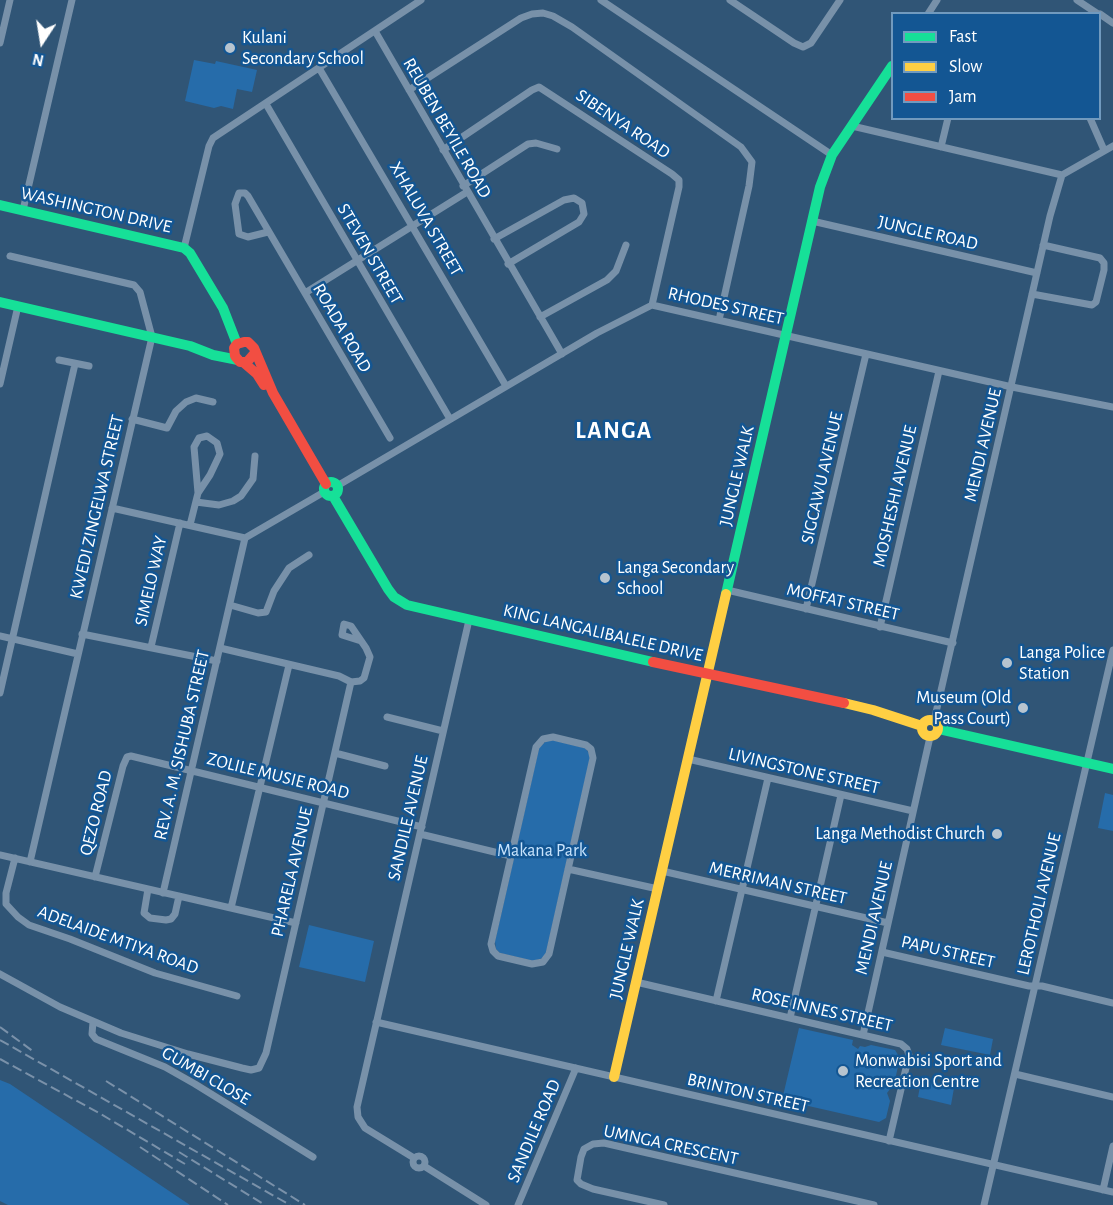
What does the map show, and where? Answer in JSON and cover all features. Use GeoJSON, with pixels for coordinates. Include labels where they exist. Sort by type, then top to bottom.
{"type":"FeatureCollection","features":[{"type":"Feature","properties":{"kind":"street"},"geometry":{"type":"LineString","coordinates":[[0,43],[10,0]]}},
{"type":"Feature","properties":{"kind":"street"},"geometry":{"type":"LineString","coordinates":[[23,210],[72,0]]}},
{"type":"Feature","properties":{"kind":"street"},"geometry":{"type":"LineString","coordinates":[[184,248],[210,142],[217,135],[421,0]]}},
{"type":"Feature","properties":{"kind":"street"},"geometry":{"type":"LineString","coordinates":[[601,0],[832,155]]}},
{"type":"Feature","properties":{"kind":"street"},"geometry":{"type":"LineString","coordinates":[[730,0],[742,3],[794,43],[803,47],[811,43],[840,0]]}},
{"type":"Feature","properties":{"kind":"street"},"geometry":{"type":"LineString","coordinates":[[1077,0],[1086,2]]}},
{"type":"Feature","properties":{"kind":"street"},"geometry":{"type":"LineString","coordinates":[[409,90],[521,18],[543,13],[572,27],[741,147],[752,162],[749,186],[719,320]]}},
{"type":"Feature","properties":{"kind":"street","name":"REUBEN BEYILE ROAD"},"geometry":{"type":"LineString","coordinates":[[375,31],[562,354]]}},
{"type":"Feature","properties":{"kind":"street","name":"XHALUVA STREET"},"geometry":{"type":"LineString","coordinates":[[319,68],[506,386]]}},
{"type":"Feature","properties":{"kind":"street","name":"JUNGLE WALK"},"geometry":{"type":"LineString","coordinates":[[614,1077],[824,173],[832,155],[891,68]]}},
{"type":"Feature","properties":{"kind":"street","name":"SIBENYA ROAD"},"geometry":{"type":"LineString","coordinates":[[443,150],[539,87],[672,174],[679,180],[679,187],[652,305]]}},
{"type":"Feature","properties":{"kind":"street","name":"STEVEN STREET"},"geometry":{"type":"LineString","coordinates":[[266,104],[450,419]]}},
{"type":"Feature","properties":{"kind":"street"},"geometry":{"type":"LineString","coordinates":[[941,147],[948,120]]}},
{"type":"Feature","properties":{"kind":"street"},"geometry":{"type":"LineString","coordinates":[[1091,120],[1104,150]]}},
{"type":"Feature","properties":{"kind":"street"},"geometry":{"type":"LineString","coordinates":[[852,126],[1062,175],[1113,146]]}},
{"type":"Feature","properties":{"kind":"street"},"geometry":{"type":"LineString","coordinates":[[305,293],[413,226],[528,144],[536,142],[557,149]]}},
{"type":"Feature","properties":{"kind":"street","name":"MENDI AVENUE"},"geometry":{"type":"LineString","coordinates":[[863,1035],[1043,245],[1062,175]]}},
{"type":"Feature","properties":{"kind":"street","name":"ROADA ROAD"},"geometry":{"type":"LineString","coordinates":[[268,232],[248,237],[239,234],[235,204],[239,193],[245,193],[248,196],[390,438]]}},
{"type":"Feature","properties":{"kind":"street"},"geometry":{"type":"LineString","coordinates":[[494,239],[564,200],[574,198],[582,203],[584,214],[579,222],[508,264]]}},
{"type":"Feature","properties":{"kind":"street","name":"WASHINGTON DRIVE"},"geometry":{"type":"LineString","coordinates":[[0,205],[184,248],[190,253],[222,308],[229,314],[240,345]]}},
{"type":"Feature","properties":{"kind":"street","name":"JUNGLE ROAD"},"geometry":{"type":"LineString","coordinates":[[812,221],[1037,273]]}},
{"type":"Feature","properties":{"kind":"street"},"geometry":{"type":"LineString","coordinates":[[540,317],[607,280],[616,271],[626,245]]}},
{"type":"Feature","properties":{"kind":"street"},"geometry":{"type":"LineString","coordinates":[[1032,294],[1092,305],[1097,298],[1104,270],[1104,263],[1100,258],[1043,245]]}},
{"type":"Feature","properties":{"kind":"street","name":"KWEDI ZINGELWA STREET"},"geometry":{"type":"LineString","coordinates":[[10,256],[134,285],[140,292],[152,337],[30,862]]}},
{"type":"Feature","properties":{"kind":"street"},"geometry":{"type":"LineString","coordinates":[[0,302],[190,346],[222,350],[240,345],[254,348],[254,354],[250,360],[240,361],[213,355],[190,346]]}},
{"type":"Feature","properties":{"kind":"street","name":"RHODES STREET"},"geometry":{"type":"LineString","coordinates":[[330,489],[615,323],[652,305],[939,371],[1113,407]]}},
{"type":"Feature","properties":{"kind":"street"},"geometry":{"type":"LineString","coordinates":[[0,384],[18,306]]}},
{"type":"Feature","properties":{"kind":"street"},"geometry":{"type":"LineString","coordinates":[[240,345],[234,352],[240,361]]}},
{"type":"Feature","properties":{"kind":"street","name":"KING LANGALIBALELE DRIVE"},"geometry":{"type":"LineString","coordinates":[[254,354],[273,393],[394,597],[414,607],[469,620],[873,710],[922,726],[923,733],[934,729]]}},
{"type":"Feature","properties":{"kind":"street","name":"SIGCAWU AVENUE"},"geometry":{"type":"LineString","coordinates":[[806,609],[866,354]]}},
{"type":"Feature","properties":{"kind":"street"},"geometry":{"type":"LineString","coordinates":[[59,360],[89,366]]}},
{"type":"Feature","properties":{"kind":"street","name":"KING LANGALIBALELE DRIVE"},"geometry":{"type":"LineString","coordinates":[[240,361],[257,374],[267,389],[273,393]]}},
{"type":"Feature","properties":{"kind":"street"},"geometry":{"type":"LineString","coordinates":[[0,693],[75,363]]}},
{"type":"Feature","properties":{"kind":"street","name":"MOSHESHI AVENUE"},"geometry":{"type":"LineString","coordinates":[[880,627],[939,371]]}},
{"type":"Feature","properties":{"kind":"street"},"geometry":{"type":"LineString","coordinates":[[132,419],[167,428],[176,411],[186,402],[196,398],[213,402]]}},
{"type":"Feature","properties":{"kind":"street","name":"SIMELO WAY"},"geometry":{"type":"LineString","coordinates":[[190,525],[198,493],[194,447],[199,438],[207,436],[217,443],[220,454],[198,493]]}},
{"type":"Feature","properties":{"kind":"street"},"geometry":{"type":"LineString","coordinates":[[196,502],[219,505],[241,496],[253,478],[255,456]]}},
{"type":"Feature","properties":{"kind":"street"},"geometry":{"type":"LineString","coordinates":[[112,508],[245,538],[330,489]]}},
{"type":"Feature","properties":{"kind":"street","name":"SIMELO WAY"},"geometry":{"type":"LineString","coordinates":[[151,647],[180,523]]}},
{"type":"Feature","properties":{"kind":"street","name":"REV. A. M. SISHUBA STREET"},"geometry":{"type":"LineString","coordinates":[[163,893],[245,538]]}},
{"type":"Feature","properties":{"kind":"street"},"geometry":{"type":"LineString","coordinates":[[230,605],[258,613],[266,612],[274,591],[289,567],[309,555]]}},
{"type":"Feature","properties":{"kind":"street","name":"MOFFAT STREET"},"geometry":{"type":"LineString","coordinates":[[727,590],[953,643]]}},
{"type":"Feature","properties":{"kind":"street","name":"SANDILE AVENUE"},"geometry":{"type":"LineString","coordinates":[[376,1022],[469,620]]}},
{"type":"Feature","properties":{"kind":"street"},"geometry":{"type":"LineString","coordinates":[[82,634],[217,661]]}},
{"type":"Feature","properties":{"kind":"street"},"geometry":{"type":"LineString","coordinates":[[0,636],[78,654]]}},
{"type":"Feature","properties":{"kind":"street"},"geometry":{"type":"LineString","coordinates":[[220,648],[339,676],[351,682],[363,680],[369,664],[369,653],[361,641]]}},
{"type":"Feature","properties":{"kind":"street","name":"LEROTHOLI AVENUE"},"geometry":{"type":"LineString","coordinates":[[984,1205],[1113,650]]}},
{"type":"Feature","properties":{"kind":"street"},"geometry":{"type":"LineString","coordinates":[[231,908],[289,664]]}},
{"type":"Feature","properties":{"kind":"street","name":"PHARELA AVENUE"},"geometry":{"type":"LineString","coordinates":[[93,1022],[188,1054],[251,1070],[260,1068],[266,1053],[351,682]]}},
{"type":"Feature","properties":{"kind":"street"},"geometry":{"type":"LineString","coordinates":[[387,717],[443,730]]}},
{"type":"Feature","properties":{"kind":"street"},"geometry":{"type":"LineString","coordinates":[[934,729],[1113,769]]}},
{"type":"Feature","properties":{"kind":"street"},"geometry":{"type":"LineString","coordinates":[[549,737],[588,747],[593,758],[548,957],[536,964],[498,956],[491,944],[511,856],[538,744],[549,737]]}},
{"type":"Feature","properties":{"kind":"street"},"geometry":{"type":"LineString","coordinates":[[335,753],[384,766]]}},
{"type":"Feature","properties":{"kind":"street","name":"ZOLILE MUSIE ROAD"},"geometry":{"type":"LineString","coordinates":[[127,758],[135,755],[324,803],[511,856]]}},
{"type":"Feature","properties":{"kind":"street","name":"QEZO ROAD"},"geometry":{"type":"LineString","coordinates":[[95,877],[127,758]]}},
{"type":"Feature","properties":{"kind":"street","name":"LIVINGSTONE STREET"},"geometry":{"type":"LineString","coordinates":[[688,759],[914,812]]}},
{"type":"Feature","properties":{"kind":"street"},"geometry":{"type":"LineString","coordinates":[[716,1001],[768,778]]}},
{"type":"Feature","properties":{"kind":"street"},"geometry":{"type":"LineString","coordinates":[[790,1018],[841,795]]}},
{"type":"Feature","properties":{"kind":"street"},"geometry":{"type":"LineString","coordinates":[[0,855],[296,923]]}},
{"type":"Feature","properties":{"kind":"street","name":"ADELAIDE MTIYA ROAD"},"geometry":{"type":"LineString","coordinates":[[15,858],[6,893],[6,904],[18,917],[30,925],[155,973],[237,996]]}},
{"type":"Feature","properties":{"kind":"street"},"geometry":{"type":"LineString","coordinates":[[568,869],[657,889]]}},
{"type":"Feature","properties":{"kind":"street","name":"MERRIMAN STREET"},"geometry":{"type":"LineString","coordinates":[[662,871],[888,923]]}},
{"type":"Feature","properties":{"kind":"street"},"geometry":{"type":"LineString","coordinates":[[148,889],[144,913],[150,918],[171,919],[175,914],[179,896]]}},
{"type":"Feature","properties":{"kind":"street","name":"PAPU STREET"},"geometry":{"type":"LineString","coordinates":[[882,952],[1113,1003]]}},
{"type":"Feature","properties":{"kind":"street"},"geometry":{"type":"LineString","coordinates":[[0,974],[93,1022]]}},
{"type":"Feature","properties":{"kind":"street","name":"ROSE INNES STREET"},"geometry":{"type":"LineString","coordinates":[[636,982],[901,1044],[908,1052],[889,1141]]}},
{"type":"Feature","properties":{"kind":"street","name":"GUMBI CLOSE"},"geometry":{"type":"LineString","coordinates":[[93,1022],[92,1034],[96,1039],[155,1063],[195,1084],[313,1157]]}},
{"type":"Feature","properties":{"kind":"street"},"geometry":{"type":"LineString","coordinates":[[376,1022],[357,1101],[357,1112],[365,1128],[414,1158],[419,1155],[424,1157],[426,1160],[424,1166],[486,1205]]}},
{"type":"Feature","properties":{"kind":"street","name":"BRINTON STREET"},"geometry":{"type":"LineString","coordinates":[[376,1022],[1113,1192]]}},
{"type":"Feature","properties":{"kind":"street","name":"SANDILE ROAD"},"geometry":{"type":"LineString","coordinates":[[518,1205],[576,1068]]}},
{"type":"Feature","properties":{"kind":"street"},"geometry":{"type":"LineString","coordinates":[[1015,1074],[1113,1097]]}},
{"type":"Feature","properties":{"kind":"street","name":"UMNGA CRESCENT"},"geometry":{"type":"LineString","coordinates":[[664,1205],[593,1189],[581,1184],[577,1180],[584,1149],[593,1144],[604,1143],[874,1205]]}},
{"type":"Feature","properties":{"kind":"street"},"geometry":{"type":"LineString","coordinates":[[1103,1190],[1113,1146]]}},
{"type":"Feature","properties":{"kind":"green space"},"geometry":{"type":"Polygon","coordinates":[[[194,60],[215,64],[216,61],[257,70],[252,92],[237,89],[233,109],[221,106],[214,108],[185,101],[194,60]]]}},
{"type":"Feature","properties":{"kind":"green space","name":"Makana Park"},"geometry":{"type":"Polygon","coordinates":[[[552,740],[585,748],[590,758],[546,953],[543,958],[533,961],[500,953],[496,949],[495,941],[539,748],[546,741],[552,740]]]}},
{"type":"Feature","properties":{"kind":"green space"},"geometry":{"type":"Polygon","coordinates":[[[1105,793],[1113,795],[1113,831],[1098,828],[1105,793]]]}},
{"type":"Feature","properties":{"kind":"green space"},"geometry":{"type":"Polygon","coordinates":[[[309,925],[374,941],[365,982],[299,967],[309,925]]]}},
{"type":"Feature","properties":{"kind":"green space","name":"Monwabisi Sport and Recreation Centre"},"geometry":{"type":"Polygon","coordinates":[[[799,1028],[853,1040],[852,1045],[858,1049],[860,1046],[871,1045],[895,1050],[900,1058],[894,1084],[887,1093],[890,1101],[886,1118],[879,1122],[782,1100],[799,1028]]]}},
{"type":"Feature","properties":{"kind":"green space"},"geometry":{"type":"Polygon","coordinates":[[[945,1028],[993,1039],[990,1055],[941,1045],[945,1028]]]}},
{"type":"Feature","properties":{"kind":"green space"},"geometry":{"type":"Polygon","coordinates":[[[0,1080],[10,1084],[190,1205],[8,1205],[0,1201],[0,1080]]]}},
{"type":"Feature","properties":{"kind":"green space"},"geometry":{"type":"Polygon","coordinates":[[[921,1081],[954,1088],[951,1105],[918,1097],[921,1081]]]}},
{"type":"Feature","properties":{"kind":"railway"},"geometry":{"type":"LineString","coordinates":[[0,1027],[34,1052]]}},
{"type":"Feature","properties":{"kind":"railway"},"geometry":{"type":"LineString","coordinates":[[0,1040],[290,1205]]}},
{"type":"Feature","properties":{"kind":"railway"},"geometry":{"type":"LineString","coordinates":[[0,1059],[99,1113],[185,1164]]}},
{"type":"Feature","properties":{"kind":"railway"},"geometry":{"type":"LineString","coordinates":[[106,1081],[305,1205]]}},
{"type":"Feature","properties":{"kind":"railway"},"geometry":{"type":"LineString","coordinates":[[140,1147],[228,1205]]}},
{"type":"Feature","properties":{"kind":"railway"},"geometry":{"type":"LineString","coordinates":[[179,1152],[265,1205]]}},
{"type":"Feature","properties":{"kind":"traffic: fast"},"geometry":{"type":"LineString","coordinates":[[726,594],[820,187],[832,155],[891,67]]}},
{"type":"Feature","properties":{"kind":"traffic: fast"},"geometry":{"type":"LineString","coordinates":[[0,205],[184,248],[190,253],[223,308],[237,344]]}},
{"type":"Feature","properties":{"kind":"traffic: fast"},"geometry":{"type":"LineString","coordinates":[[0,302],[190,346],[213,355],[238,360]]}},
{"type":"Feature","properties":{"kind":"traffic: fast"},"geometry":{"type":"LineString","coordinates":[[328,482],[334,482],[338,489],[334,496],[328,496],[324,492],[324,486],[328,482]]}},
{"type":"Feature","properties":{"kind":"traffic: fast"},"geometry":{"type":"LineString","coordinates":[[333,496],[388,589],[394,597],[407,605],[653,662]]}},
{"type":"Feature","properties":{"kind":"traffic: fast"},"geometry":{"type":"LineString","coordinates":[[938,729],[1113,769]]}},
{"type":"Feature","properties":{"kind":"traffic: slow"},"geometry":{"type":"LineString","coordinates":[[614,1077],[726,594]]}},
{"type":"Feature","properties":{"kind":"traffic: slow"},"geometry":{"type":"LineString","coordinates":[[844,703],[922,726]]}},
{"type":"Feature","properties":{"kind":"traffic: slow"},"geometry":{"type":"LineString","coordinates":[[927,720],[933,720],[938,728],[936,734],[927,736],[922,731],[922,725],[927,720]]}},
{"type":"Feature","properties":{"kind":"traffic: jam"},"geometry":{"type":"LineString","coordinates":[[254,354],[247,362],[240,362],[235,356],[234,348],[237,344],[244,342],[248,342],[254,348],[273,393],[326,484]]}},
{"type":"Feature","properties":{"kind":"traffic: jam"},"geometry":{"type":"LineString","coordinates":[[243,362],[257,374],[264,385]]}},
{"type":"Feature","properties":{"kind":"traffic: jam"},"geometry":{"type":"LineString","coordinates":[[653,662],[844,703]]}},
{"type":"Feature","properties":{"kind":"place","name":"Kulani Secondary School"},"geometry":{"type":"Point","coordinates":[230,48]}},
{"type":"Feature","properties":{"kind":"place","name":"Langa Secondary School"},"geometry":{"type":"Point","coordinates":[605,578]}},
{"type":"Feature","properties":{"kind":"place","name":"Langa Police Station"},"geometry":{"type":"Point","coordinates":[1007,663]}},
{"type":"Feature","properties":{"kind":"place","name":"Museum (Old Pass Court)"},"geometry":{"type":"Point","coordinates":[1023,708]}},
{"type":"Feature","properties":{"kind":"place","name":"Langa Methodist Church"},"geometry":{"type":"Point","coordinates":[997,834]}},
{"type":"Feature","properties":{"kind":"place","name":"Monwabisi Sport and Recreation Centre"},"geometry":{"type":"Point","coordinates":[843,1071]}},
{"type":"Feature","properties":{"kind":"district","name":"LANGA"},"geometry":{"type":"Point","coordinates":[614,431]}}]}
